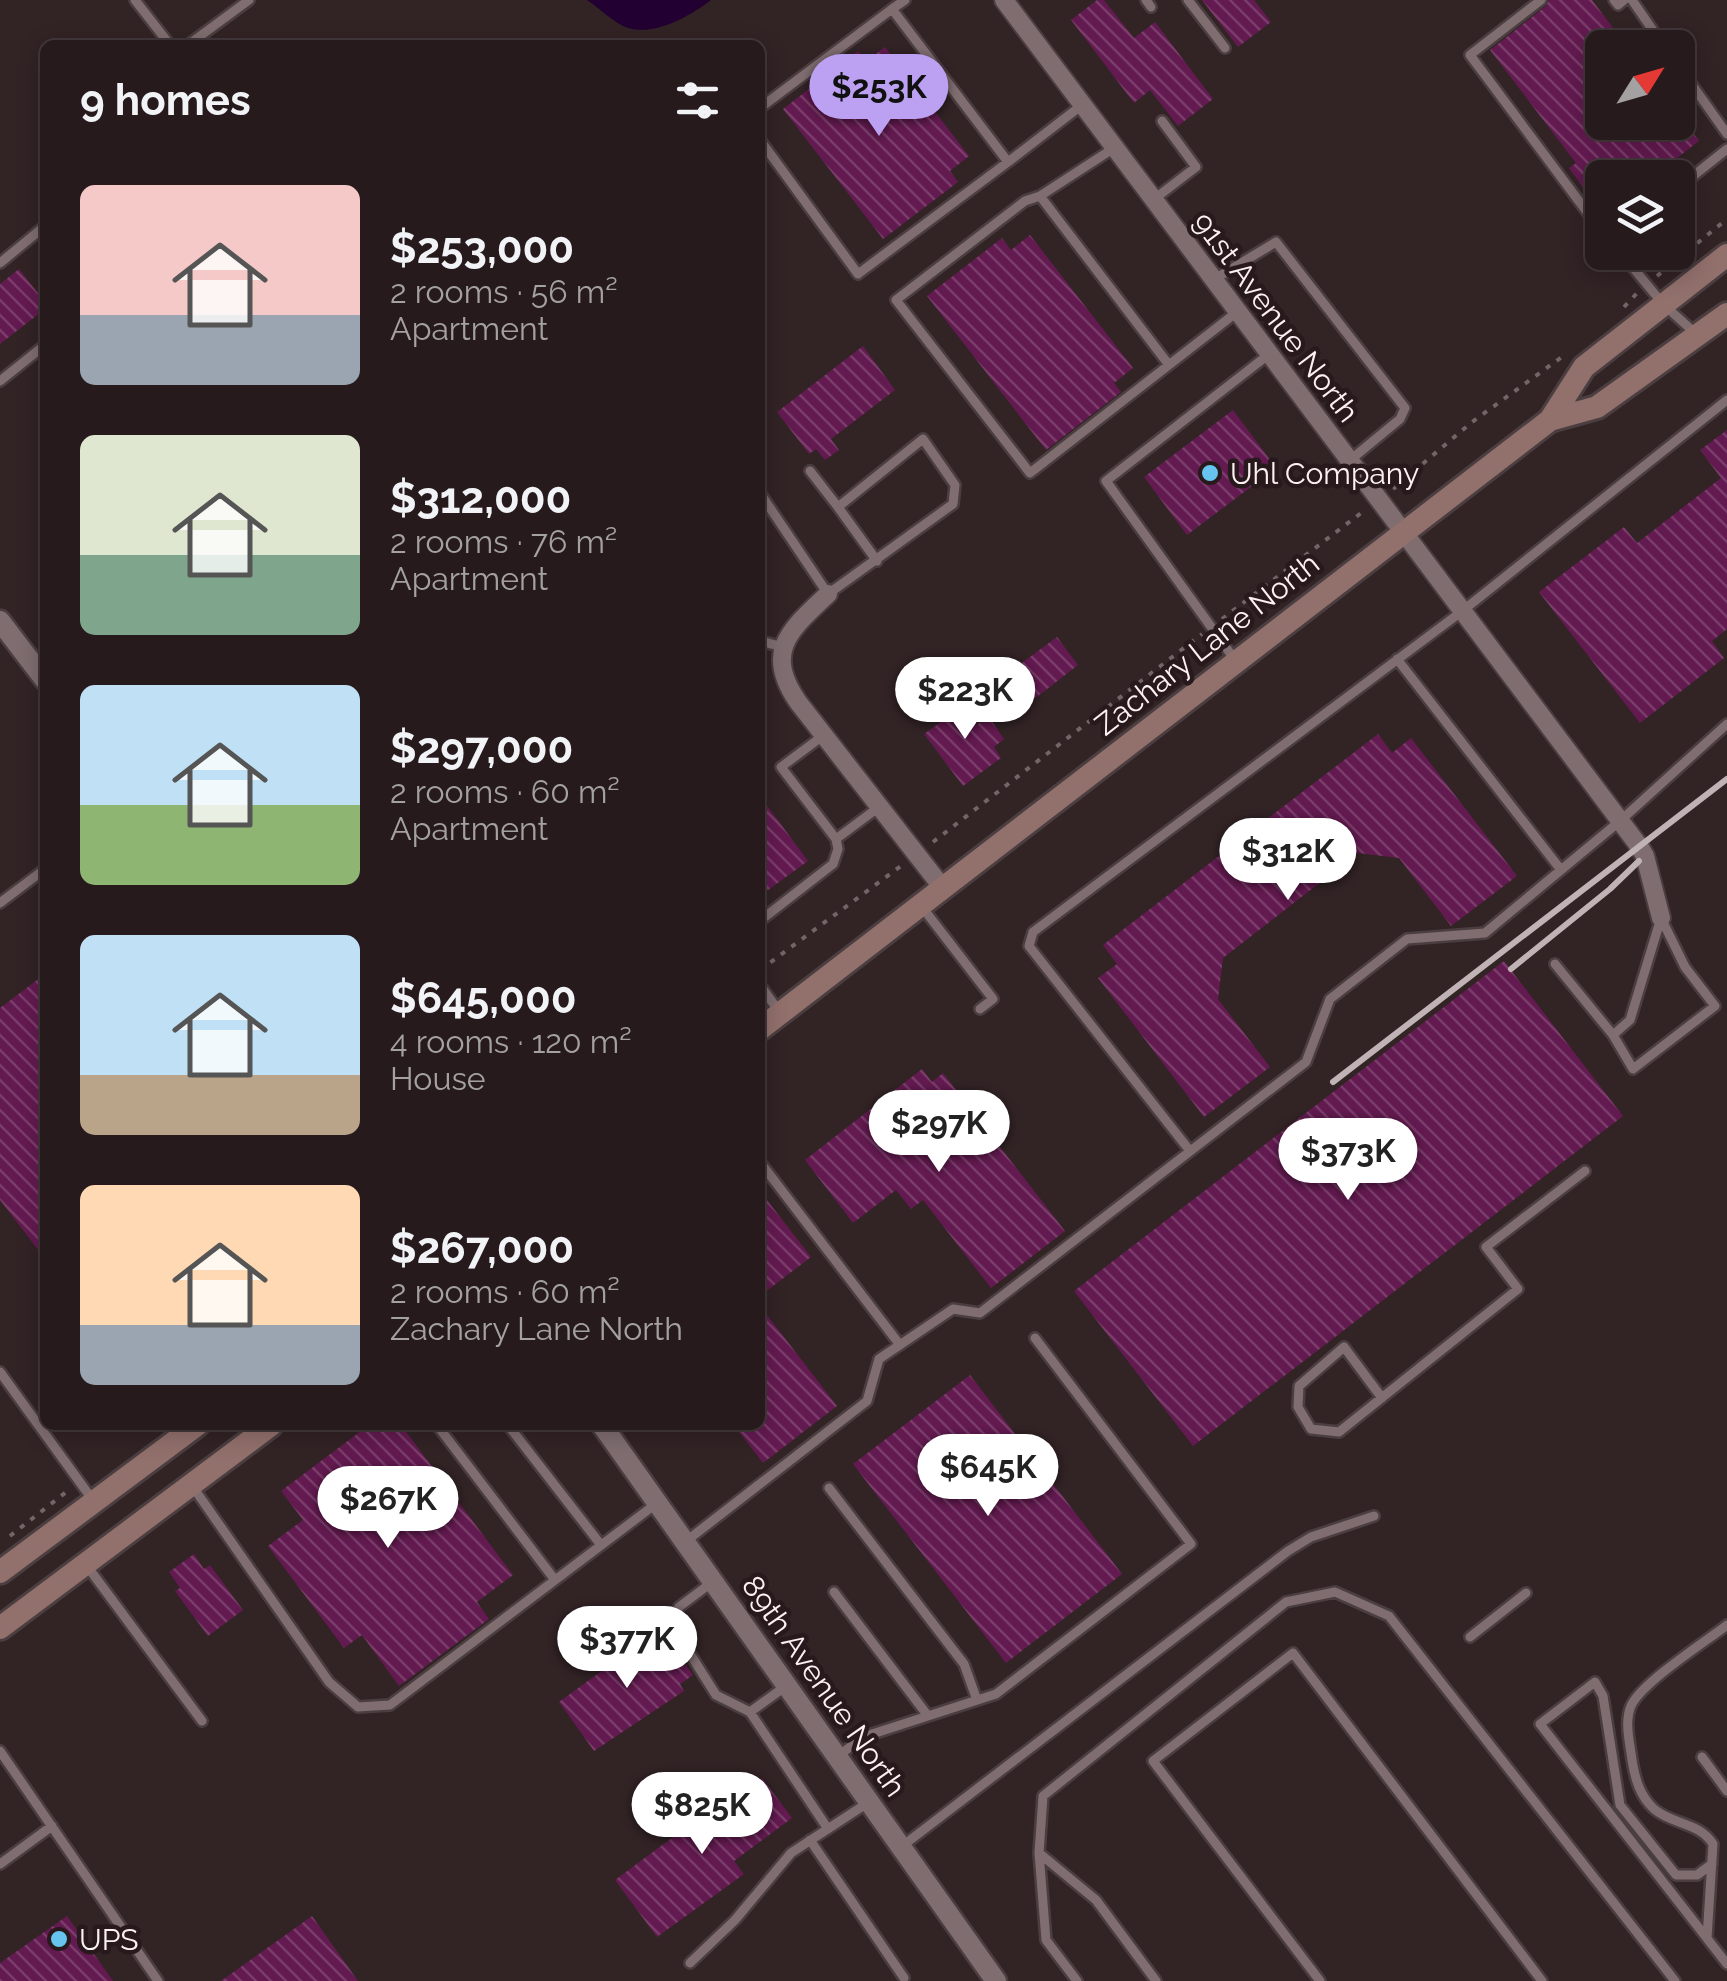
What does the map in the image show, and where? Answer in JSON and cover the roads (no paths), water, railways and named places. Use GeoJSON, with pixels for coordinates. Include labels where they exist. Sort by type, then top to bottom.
{"type":"FeatureCollection","features":[{"type":"Feature","properties":{"kind":"main road","name":"Zachary Lane North"},"geometry":{"type":"LineString","coordinates":[[765,1024],[1550,420],[1584,367],[1727,254]]}},
{"type":"Feature","properties":{"kind":"main road","name":"Zachary Lane North"},"geometry":{"type":"LineString","coordinates":[[1550,420],[1597,407],[1727,314]]}},
{"type":"Feature","properties":{"kind":"main road"},"geometry":{"type":"LineString","coordinates":[[0,1572],[190,1430]]}},
{"type":"Feature","properties":{"kind":"main road"},"geometry":{"type":"LineString","coordinates":[[0,1628],[264,1430]]}},
{"type":"Feature","properties":{"kind":"street","name":"91st Avenue North"},"geometry":{"type":"LineString","coordinates":[[1004,0],[1620,822],[1644,856],[1661,918]]}},
{"type":"Feature","properties":{"kind":"street"},"geometry":{"type":"LineString","coordinates":[[828,594],[802,618],[782,647],[784,680],[942,887]]}},
{"type":"Feature","properties":{"kind":"street"},"geometry":{"type":"LineString","coordinates":[[0,621],[40,673]]}},
{"type":"Feature","properties":{"kind":"street","name":"89th Avenue North"},"geometry":{"type":"LineString","coordinates":[[606,1430],[991,1979]]}},
{"type":"Feature","properties":{"kind":"lane"},"geometry":{"type":"LineString","coordinates":[[136,0],[166,40]]}},
{"type":"Feature","properties":{"kind":"lane"},"geometry":{"type":"LineString","coordinates":[[195,40],[248,0]]}},
{"type":"Feature","properties":{"kind":"lane"},"geometry":{"type":"LineString","coordinates":[[765,104],[905,0]]}},
{"type":"Feature","properties":{"kind":"lane"},"geometry":{"type":"LineString","coordinates":[[1188,0],[1226,48]]}},
{"type":"Feature","properties":{"kind":"lane"},"geometry":{"type":"LineString","coordinates":[[1541,0],[1470,55],[1585,209]]}},
{"type":"Feature","properties":{"kind":"lane"},"geometry":{"type":"LineString","coordinates":[[1614,0],[1618,6],[1624,0]]}},
{"type":"Feature","properties":{"kind":"lane"},"geometry":{"type":"LineString","coordinates":[[1632,0],[1653,30]]}},
{"type":"Feature","properties":{"kind":"lane"},"geometry":{"type":"LineString","coordinates":[[892,9],[1008,162]]}},
{"type":"Feature","properties":{"kind":"lane"},"geometry":{"type":"LineString","coordinates":[[1695,89],[1727,134]]}},
{"type":"Feature","properties":{"kind":"lane"},"geometry":{"type":"LineString","coordinates":[[765,147],[858,274],[1082,105]]}},
{"type":"Feature","properties":{"kind":"lane"},"geometry":{"type":"LineString","coordinates":[[1153,200],[1196,168],[1162,122]]}},
{"type":"Feature","properties":{"kind":"lane"},"geometry":{"type":"LineString","coordinates":[[1114,148],[1040,196],[1025,201],[896,300],[1030,473],[1236,312]]}},
{"type":"Feature","properties":{"kind":"lane"},"geometry":{"type":"LineString","coordinates":[[1695,174],[1727,149]]}},
{"type":"Feature","properties":{"kind":"lane"},"geometry":{"type":"LineString","coordinates":[[1040,196],[1169,365]]}},
{"type":"Feature","properties":{"kind":"lane"},"geometry":{"type":"LineString","coordinates":[[0,264],[40,230]]}},
{"type":"Feature","properties":{"kind":"lane"},"geometry":{"type":"LineString","coordinates":[[1213,280],[1276,242],[1394,393],[1405,408],[1400,419],[1349,461]]}},
{"type":"Feature","properties":{"kind":"lane"},"geometry":{"type":"LineString","coordinates":[[1636,270],[1663,304],[1696,335]]}},
{"type":"Feature","properties":{"kind":"lane"},"geometry":{"type":"LineString","coordinates":[[0,381],[40,349]]}},
{"type":"Feature","properties":{"kind":"lane"},"geometry":{"type":"LineString","coordinates":[[1234,660],[1106,481],[1268,355]]}},
{"type":"Feature","properties":{"kind":"lane"},"geometry":{"type":"LineString","coordinates":[[1190,1151],[1029,946],[1032,932],[1461,612],[1727,400]]}},
{"type":"Feature","properties":{"kind":"lane"},"geometry":{"type":"LineString","coordinates":[[765,500],[828,594],[953,504],[956,485],[923,439],[838,507]]}},
{"type":"Feature","properties":{"kind":"lane"},"geometry":{"type":"LineString","coordinates":[[810,471],[877,561]]}},
{"type":"Feature","properties":{"kind":"lane"},"geometry":{"type":"LineString","coordinates":[[765,642],[782,647]]}},
{"type":"Feature","properties":{"kind":"lane"},"geometry":{"type":"LineString","coordinates":[[1398,659],[1561,870]]}},
{"type":"Feature","properties":{"kind":"lane"},"geometry":{"type":"LineString","coordinates":[[685,1542],[867,1400],[879,1359],[953,1309],[980,1313],[1306,1062],[1330,998],[1408,939],[1485,933],[1620,822],[1727,724]]}},
{"type":"Feature","properties":{"kind":"lane"},"geometry":{"type":"LineString","coordinates":[[765,917],[833,864],[838,849],[836,839],[782,767],[824,735]]}},
{"type":"Feature","properties":{"kind":"lane"},"geometry":{"type":"LineString","coordinates":[[836,839],[879,806]]}},
{"type":"Feature","properties":{"kind":"lane"},"geometry":{"type":"LineString","coordinates":[[0,903],[40,872]]}},
{"type":"Feature","properties":{"kind":"lane"},"geometry":{"type":"LineString","coordinates":[[920,904],[992,999],[980,1009]]}},
{"type":"Feature","properties":{"kind":"lane"},"geometry":{"type":"LineString","coordinates":[[1613,1036],[1630,1020],[1661,918]]}},
{"type":"Feature","properties":{"kind":"lane"},"geometry":{"type":"LineString","coordinates":[[1554,964],[1613,1036],[1633,1069],[1715,1006],[1686,967],[1661,918]]}},
{"type":"Feature","properties":{"kind":"lane"},"geometry":{"type":"LineString","coordinates":[[765,992],[780,1012]]}},
{"type":"Feature","properties":{"kind":"lane"},"geometry":{"type":"LineString","coordinates":[[765,1169],[900,1345]]}},
{"type":"Feature","properties":{"kind":"lane"},"geometry":{"type":"LineString","coordinates":[[1382,1398],[1344,1348],[1299,1386],[1298,1407],[1311,1429],[1339,1432],[1382,1398],[1518,1289],[1486,1247],[1585,1171]]}},
{"type":"Feature","properties":{"kind":"lane"},"geometry":{"type":"LineString","coordinates":[[838,1758],[863,1737],[996,1694],[1191,1544],[1034,1338]]}},
{"type":"Feature","properties":{"kind":"lane"},"geometry":{"type":"LineString","coordinates":[[0,1372],[40,1427]]}},
{"type":"Feature","properties":{"kind":"lane"},"geometry":{"type":"LineString","coordinates":[[42,1430],[94,1502]]}},
{"type":"Feature","properties":{"kind":"lane"},"geometry":{"type":"LineString","coordinates":[[440,1430],[555,1580]]}},
{"type":"Feature","properties":{"kind":"lane"},"geometry":{"type":"LineString","coordinates":[[512,1430],[602,1545]]}},
{"type":"Feature","properties":{"kind":"lane"},"geometry":{"type":"LineString","coordinates":[[191,1485],[328,1682],[358,1707],[390,1704],[658,1503]]}},
{"type":"Feature","properties":{"kind":"lane"},"geometry":{"type":"LineString","coordinates":[[829,1488],[964,1664],[977,1700]]}},
{"type":"Feature","properties":{"kind":"lane"},"geometry":{"type":"LineString","coordinates":[[901,1847],[1288,1551],[1311,1537],[1374,1516]]}},
{"type":"Feature","properties":{"kind":"lane"},"geometry":{"type":"LineString","coordinates":[[85,1564],[202,1721]]}},
{"type":"Feature","properties":{"kind":"lane"},"geometry":{"type":"LineString","coordinates":[[713,1581],[679,1607],[670,1622],[716,1695],[750,1712],[828,1828]]}},
{"type":"Feature","properties":{"kind":"lane"},"geometry":{"type":"LineString","coordinates":[[834,1592],[928,1716]]}},
{"type":"Feature","properties":{"kind":"lane"},"geometry":{"type":"LineString","coordinates":[[1077,1981],[1046,1940],[1039,1853],[1043,1796],[1286,1602],[1335,1592],[1389,1616],[1675,1981]]}},
{"type":"Feature","properties":{"kind":"lane"},"geometry":{"type":"LineString","coordinates":[[1470,1636],[1526,1593]]}},
{"type":"Feature","properties":{"kind":"lane"},"geometry":{"type":"LineString","coordinates":[[1706,1938],[1713,1844],[1706,1832],[1664,1816],[1640,1790],[1634,1772],[1628,1716],[1638,1695],[1727,1626]]}},
{"type":"Feature","properties":{"kind":"lane"},"geometry":{"type":"LineString","coordinates":[[1320,1981],[1153,1762],[1293,1653],[1542,1981]]}},
{"type":"Feature","properties":{"kind":"lane"},"geometry":{"type":"LineString","coordinates":[[1712,1864],[1696,1876],[1676,1875],[1620,1805],[1602,1696],[1594,1682],[1540,1724],[1727,1964]]}},
{"type":"Feature","properties":{"kind":"lane"},"geometry":{"type":"LineString","coordinates":[[750,1712],[786,1686]]}},
{"type":"Feature","properties":{"kind":"lane"},"geometry":{"type":"LineString","coordinates":[[0,1751],[158,1981]]}},
{"type":"Feature","properties":{"kind":"lane"},"geometry":{"type":"LineString","coordinates":[[1702,1757],[1727,1791]]}},
{"type":"Feature","properties":{"kind":"lane"},"geometry":{"type":"LineString","coordinates":[[690,1963],[735,1920],[777,1866],[869,1802]]}},
{"type":"Feature","properties":{"kind":"lane"},"geometry":{"type":"LineString","coordinates":[[0,1864],[52,1826]]}},
{"type":"Feature","properties":{"kind":"lane"},"geometry":{"type":"LineString","coordinates":[[810,1840],[904,1978]]}},
{"type":"Feature","properties":{"kind":"lane"},"geometry":{"type":"LineString","coordinates":[[1039,1853],[1096,1900],[1156,1981]]}},
{"type":"Feature","properties":{"kind":"railway"},"geometry":{"type":"LineString","coordinates":[[1333,1082],[1727,779]]}},
{"type":"Feature","properties":{"kind":"railway"},"geometry":{"type":"LineString","coordinates":[[1511,969],[1639,861]]}},
{"type":"Feature","properties":{"kind":"place","name":"Uhl Company"},"geometry":{"type":"Point","coordinates":[1210,473]}},
{"type":"Feature","properties":{"kind":"place","name":"UPS"},"geometry":{"type":"Point","coordinates":[59,1939]}}]}
